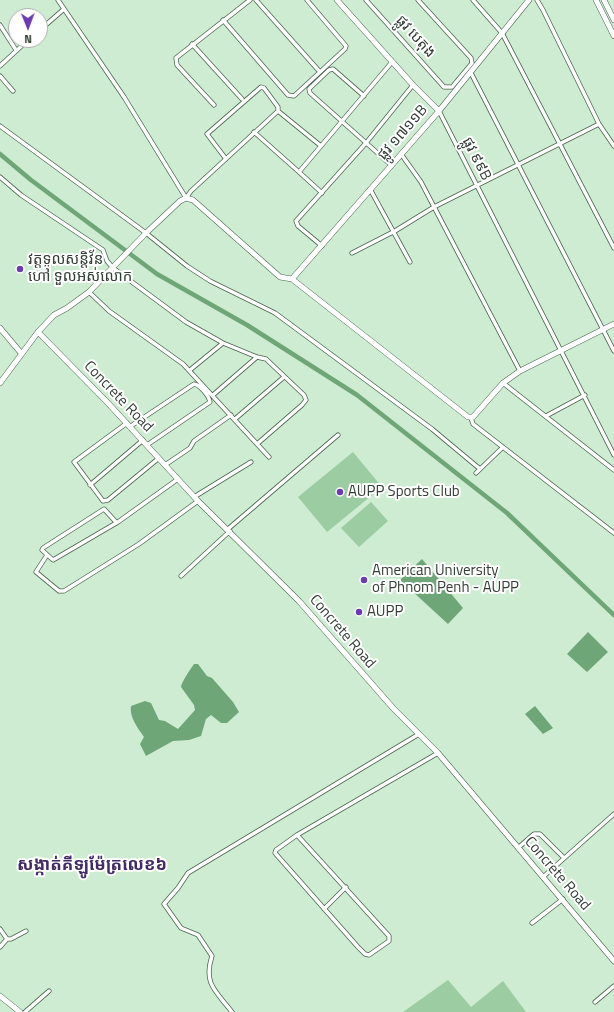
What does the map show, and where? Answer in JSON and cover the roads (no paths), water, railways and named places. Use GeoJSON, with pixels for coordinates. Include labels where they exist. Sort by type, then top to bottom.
{"type":"FeatureCollection","features":[{"type":"Feature","properties":{"kind":"street"},"geometry":{"type":"LineString","coordinates":[[58,0],[124,97],[186,198],[193,200],[280,277],[292,279],[407,370],[471,418],[473,424],[614,533]]}},
{"type":"Feature","properties":{"kind":"street"},"geometry":{"type":"LineString","coordinates":[[214,105],[176,62],[176,58],[250,0]]}},
{"type":"Feature","properties":{"kind":"street"},"geometry":{"type":"LineString","coordinates":[[256,0],[320,72]]}},
{"type":"Feature","properties":{"kind":"street"},"geometry":{"type":"LineString","coordinates":[[223,20],[291,97],[294,96],[345,49],[346,46],[307,0]]}},
{"type":"Feature","properties":{"kind":"street","name":"ផ្លូវ ៩៩B"},"geometry":{"type":"LineString","coordinates":[[337,0],[413,85],[439,111],[585,395],[614,455]]}},
{"type":"Feature","properties":{"kind":"street","name":"ផ្លូវ បេតុង"},"geometry":{"type":"LineString","coordinates":[[366,0],[444,87],[452,87],[472,63],[472,60],[418,0]]}},
{"type":"Feature","properties":{"kind":"street"},"geometry":{"type":"LineString","coordinates":[[473,0],[502,33],[614,248]]}},
{"type":"Feature","properties":{"kind":"street","name":"ផ្លូវ ១៧១១B"},"geometry":{"type":"LineString","coordinates":[[292,279],[439,111],[529,0]]}},
{"type":"Feature","properties":{"kind":"street"},"geometry":{"type":"LineString","coordinates":[[537,0],[599,124],[614,146]]}},
{"type":"Feature","properties":{"kind":"street"},"geometry":{"type":"LineString","coordinates":[[596,0],[614,36]]}},
{"type":"Feature","properties":{"kind":"street"},"geometry":{"type":"LineString","coordinates":[[604,0],[614,20]]}},
{"type":"Feature","properties":{"kind":"street"},"geometry":{"type":"LineString","coordinates":[[48,23],[64,9]]}},
{"type":"Feature","properties":{"kind":"street"},"geometry":{"type":"LineString","coordinates":[[0,24],[16,50]]}},
{"type":"Feature","properties":{"kind":"street"},"geometry":{"type":"LineString","coordinates":[[192,44],[242,100]]}},
{"type":"Feature","properties":{"kind":"street"},"geometry":{"type":"LineString","coordinates":[[0,66],[18,48]]}},
{"type":"Feature","properties":{"kind":"street"},"geometry":{"type":"LineString","coordinates":[[299,172],[392,62]]}},
{"type":"Feature","properties":{"kind":"street"},"geometry":{"type":"LineString","coordinates":[[364,96],[332,69],[329,70],[309,89],[310,93],[391,165]]}},
{"type":"Feature","properties":{"kind":"street"},"geometry":{"type":"LineString","coordinates":[[470,72],[614,351]]}},
{"type":"Feature","properties":{"kind":"street"},"geometry":{"type":"LineString","coordinates":[[0,76],[13,91]]}},
{"type":"Feature","properties":{"kind":"street"},"geometry":{"type":"LineString","coordinates":[[322,246],[298,226],[296,221],[366,143],[413,85]]}},
{"type":"Feature","properties":{"kind":"street"},"geometry":{"type":"LineString","coordinates":[[226,159],[207,134],[261,88],[264,88],[278,107],[278,110],[321,146]]}},
{"type":"Feature","properties":{"kind":"street"},"geometry":{"type":"LineString","coordinates":[[0,383],[38,332],[54,315],[67,308],[89,292],[144,235],[180,201],[186,198],[191,191],[278,110]]}},
{"type":"Feature","properties":{"kind":"street"},"geometry":{"type":"LineString","coordinates":[[352,254],[395,231],[434,207],[599,124]]}},
{"type":"Feature","properties":{"kind":"street"},"geometry":{"type":"LineString","coordinates":[[0,126],[144,235],[210,281],[275,313],[408,411],[480,469]]}},
{"type":"Feature","properties":{"kind":"street"},"geometry":{"type":"LineString","coordinates":[[254,132],[322,193]]}},
{"type":"Feature","properties":{"kind":"street"},"geometry":{"type":"LineString","coordinates":[[401,154],[421,182],[520,372]]}},
{"type":"Feature","properties":{"kind":"street"},"geometry":{"type":"LineString","coordinates":[[0,177],[21,195],[104,250],[107,261],[186,322],[224,343],[256,357],[266,359],[304,395],[306,400],[257,444]]}},
{"type":"Feature","properties":{"kind":"street"},"geometry":{"type":"LineString","coordinates":[[370,189],[395,231],[410,262]]}},
{"type":"Feature","properties":{"kind":"street"},"geometry":{"type":"LineString","coordinates":[[89,292],[109,311],[176,358],[190,370],[269,457]]}},
{"type":"Feature","properties":{"kind":"street"},"geometry":{"type":"LineString","coordinates":[[471,418],[478,413],[503,383],[520,372],[614,324]]}},
{"type":"Feature","properties":{"kind":"street"},"geometry":{"type":"LineString","coordinates":[[0,328],[21,354]]}},
{"type":"Feature","properties":{"kind":"street","name":"Concrete Road"},"geometry":{"type":"LineString","coordinates":[[38,332],[129,425],[196,499],[299,601],[393,708],[438,753],[614,961]]}},
{"type":"Feature","properties":{"kind":"street"},"geometry":{"type":"LineString","coordinates":[[190,370],[224,343]]}},
{"type":"Feature","properties":{"kind":"street"},"geometry":{"type":"LineString","coordinates":[[213,395],[256,357]]}},
{"type":"Feature","properties":{"kind":"street"},"geometry":{"type":"LineString","coordinates":[[235,419],[284,377]]}},
{"type":"Feature","properties":{"kind":"street"},"geometry":{"type":"LineString","coordinates":[[503,383],[614,470]]}},
{"type":"Feature","properties":{"kind":"street"},"geometry":{"type":"LineString","coordinates":[[147,445],[210,402],[210,399],[198,385],[194,384],[129,425],[75,461],[75,465],[103,501],[106,501],[159,458]]}},
{"type":"Feature","properties":{"kind":"street"},"geometry":{"type":"LineString","coordinates":[[546,416],[585,395]]}},
{"type":"Feature","properties":{"kind":"street"},"geometry":{"type":"LineString","coordinates":[[165,465],[190,448],[194,441],[231,415]]}},
{"type":"Feature","properties":{"kind":"street"},"geometry":{"type":"LineString","coordinates":[[181,576],[229,530],[338,436]]}},
{"type":"Feature","properties":{"kind":"street"},"geometry":{"type":"LineString","coordinates":[[90,484],[143,440]]}},
{"type":"Feature","properties":{"kind":"street"},"geometry":{"type":"LineString","coordinates":[[476,473],[503,447]]}},
{"type":"Feature","properties":{"kind":"street"},"geometry":{"type":"LineString","coordinates":[[47,555],[36,572],[59,591],[64,592],[139,544],[196,499],[251,462]]}},
{"type":"Feature","properties":{"kind":"street"},"geometry":{"type":"LineString","coordinates":[[116,522],[104,509],[43,548],[43,551],[53,560],[116,522],[178,479]]}},
{"type":"Feature","properties":{"kind":"street"},"geometry":{"type":"LineString","coordinates":[[232,1012],[209,980],[209,967],[212,956],[204,941],[198,935],[181,928],[164,904],[178,888],[188,873],[419,734]]}},
{"type":"Feature","properties":{"kind":"street"},"geometry":{"type":"LineString","coordinates":[[297,835],[346,887],[389,936],[389,941],[369,955],[365,954],[275,853],[277,848],[297,835],[438,753]]}},
{"type":"Feature","properties":{"kind":"street"},"geometry":{"type":"LineString","coordinates":[[543,877],[614,814]]}},
{"type":"Feature","properties":{"kind":"street"},"geometry":{"type":"LineString","coordinates":[[518,848],[534,834],[540,834],[564,858]]}},
{"type":"Feature","properties":{"kind":"street"},"geometry":{"type":"LineString","coordinates":[[324,908],[346,887]]}},
{"type":"Feature","properties":{"kind":"street"},"geometry":{"type":"LineString","coordinates":[[532,923],[563,899]]}},
{"type":"Feature","properties":{"kind":"street"},"geometry":{"type":"LineString","coordinates":[[0,929],[7,936],[7,939]]}},
{"type":"Feature","properties":{"kind":"street"},"geometry":{"type":"LineString","coordinates":[[0,947],[7,939],[11,939],[26,931]]}},
{"type":"Feature","properties":{"kind":"street"},"geometry":{"type":"LineString","coordinates":[[594,1002],[614,986]]}},
{"type":"Feature","properties":{"kind":"street"},"geometry":{"type":"LineString","coordinates":[[25,1012],[49,991]]}},
{"type":"Feature","properties":{"kind":"street"},"geometry":{"type":"LineString","coordinates":[[0,996],[20,1012]]}},
{"type":"Feature","properties":{"kind":"waterway"},"geometry":{"type":"LineString","coordinates":[[0,154],[31,180],[157,274],[247,325],[357,395],[507,513],[614,615]]}},
{"type":"Feature","properties":{"kind":"place","name":"វត្តទូលសន្តិវ័ន ហៅ ទួលអស់លោក"},"geometry":{"type":"Point","coordinates":[20,269]}},
{"type":"Feature","properties":{"kind":"place","name":"AUPP Sports Club"},"geometry":{"type":"Point","coordinates":[340,492]}},
{"type":"Feature","properties":{"kind":"place","name":"American University of Phnom Penh - AUPP"},"geometry":{"type":"Point","coordinates":[364,580]}},
{"type":"Feature","properties":{"kind":"place","name":"AUPP"},"geometry":{"type":"Point","coordinates":[359,612]}},
{"type":"Feature","properties":{"kind":"district","name":"សង្កាត់គីឡូម៉ែត្រលេខ៦"},"geometry":{"type":"Point","coordinates":[92,866]}}]}
